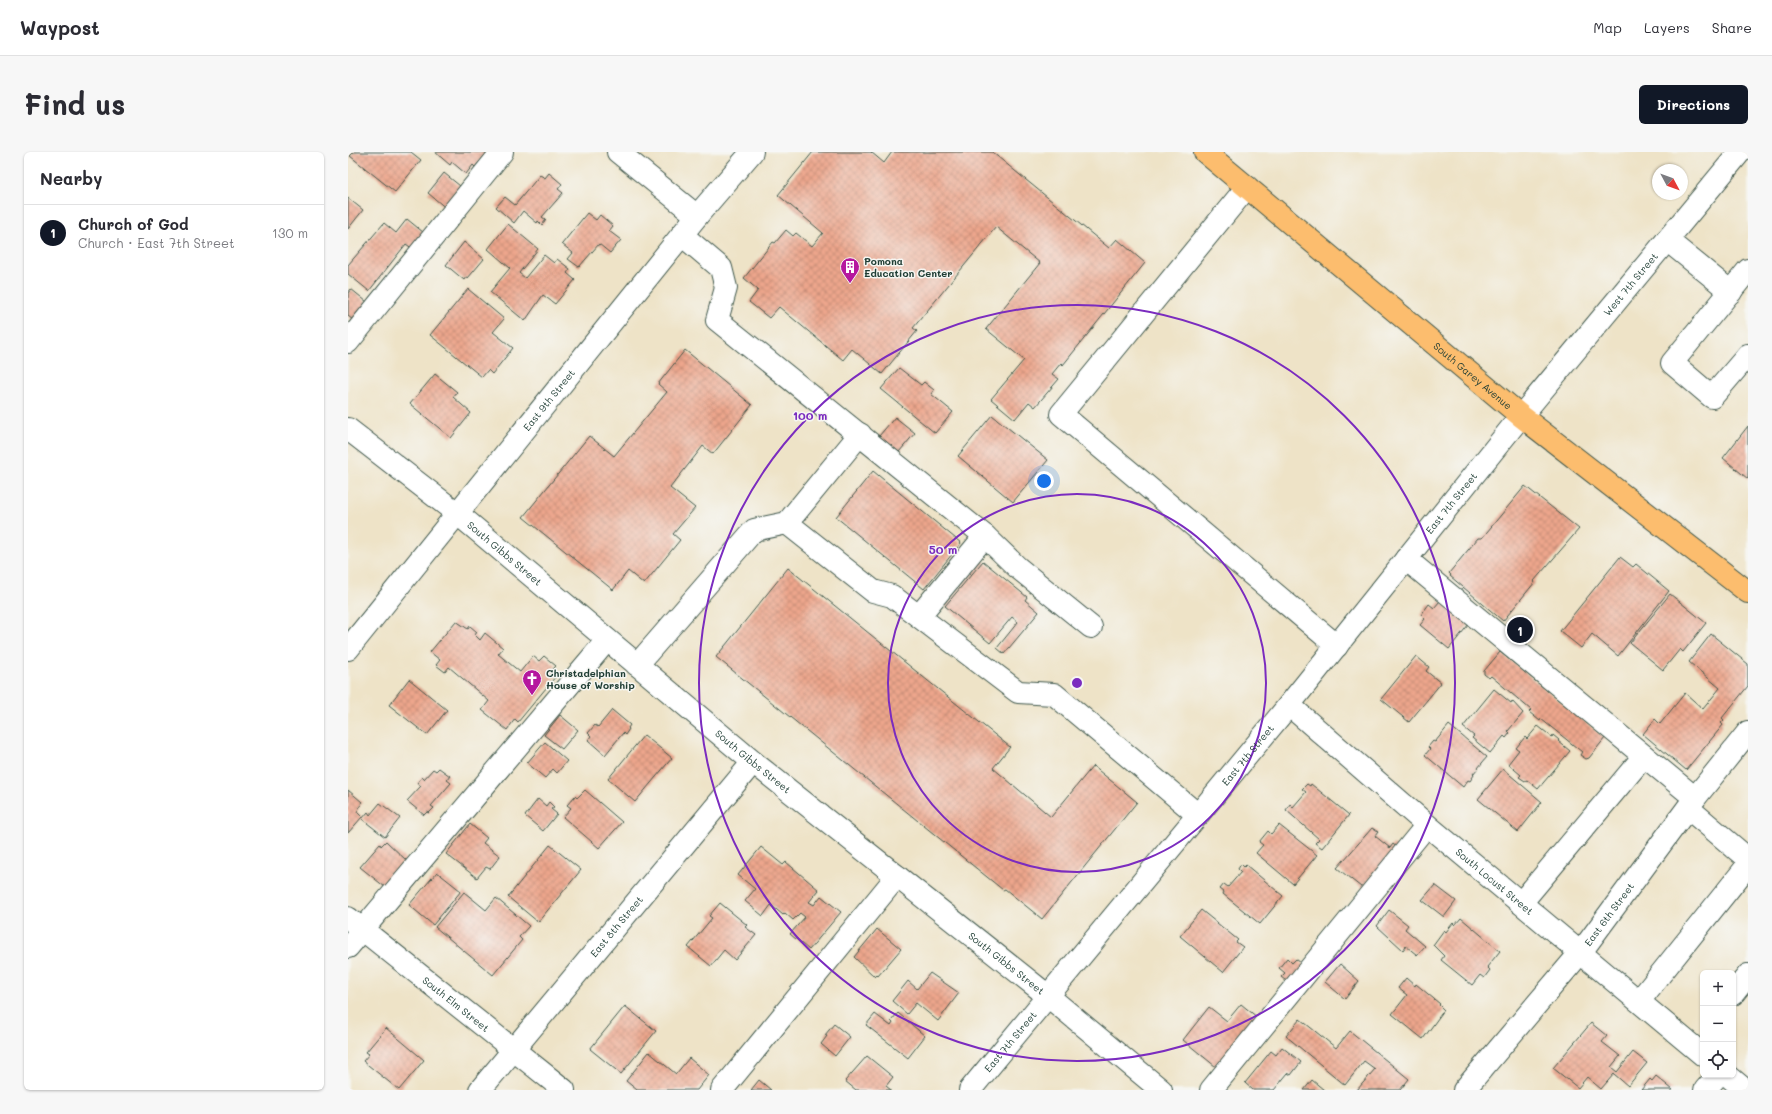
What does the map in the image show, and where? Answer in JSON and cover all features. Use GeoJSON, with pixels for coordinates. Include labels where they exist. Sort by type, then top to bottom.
{"type":"FeatureCollection","features":[{"type":"Feature","properties":{"kind":"main road","name":"South Garey Avenue"},"geometry":{"type":"LineString","coordinates":[[1205,152],[1520,416],[1748,592]]}},
{"type":"Feature","properties":{"kind":"street"},"geometry":{"type":"LineString","coordinates":[[348,342],[502,152]]}},
{"type":"Feature","properties":{"kind":"street"},"geometry":{"type":"LineString","coordinates":[[618,152],[697,216]]}},
{"type":"Feature","properties":{"kind":"street","name":"East 9th Street"},"geometry":{"type":"LineString","coordinates":[[348,649],[697,216],[752,152]]}},
{"type":"Feature","properties":{"kind":"street","name":"West 7th Street"},"geometry":{"type":"LineString","coordinates":[[1520,416],[1740,152]]}},
{"type":"Feature","properties":{"kind":"street"},"geometry":{"type":"LineString","coordinates":[[1247,187],[1061,414],[1337,646]]}},
{"type":"Feature","properties":{"kind":"street"},"geometry":{"type":"LineString","coordinates":[[682,235],[721,268],[726,288],[717,320],[985,536],[1017,567],[1091,627]]}},
{"type":"Feature","properties":{"kind":"street"},"geometry":{"type":"LineString","coordinates":[[1666,240],[1731,292]]}},
{"type":"Feature","properties":{"kind":"street"},"geometry":{"type":"LineString","coordinates":[[1748,270],[1672,363],[1712,397],[1748,355]]}},
{"type":"Feature","properties":{"kind":"street","name":"East 7th Street"},"geometry":{"type":"LineString","coordinates":[[970,1090],[1289,705],[1520,416]]}},
{"type":"Feature","properties":{"kind":"street","name":"South Gibbs Street"},"geometry":{"type":"LineString","coordinates":[[348,429],[458,514],[753,762],[1048,996],[1161,1090]]}},
{"type":"Feature","properties":{"kind":"street"},"geometry":{"type":"LineString","coordinates":[[637,665],[754,530],[786,523],[860,434]]}},
{"type":"Feature","properties":{"kind":"street"},"geometry":{"type":"LineString","coordinates":[[786,523],[873,591],[892,596],[1018,692],[1054,694],[1198,815]]}},
{"type":"Feature","properties":{"kind":"street"},"geometry":{"type":"LineString","coordinates":[[919,616],[985,536]]}},
{"type":"Feature","properties":{"kind":"street"},"geometry":{"type":"LineString","coordinates":[[1406,559],[1644,756],[1748,859]]}},
{"type":"Feature","properties":{"kind":"street"},"geometry":{"type":"LineString","coordinates":[[348,947],[355,924],[607,640]]}},
{"type":"Feature","properties":{"kind":"street","name":"South Locust Street"},"geometry":{"type":"LineString","coordinates":[[1289,705],[1521,903],[1639,1000],[1699,1044]]}},
{"type":"Feature","properties":{"kind":"street","name":"East 6th Street"},"geometry":{"type":"LineString","coordinates":[[1464,1090],[1581,952],[1692,803],[1748,732]]}},
{"type":"Feature","properties":{"kind":"street"},"geometry":{"type":"LineString","coordinates":[[1521,903],[1644,756]]}},
{"type":"Feature","properties":{"kind":"street","name":"East 8th Street"},"geometry":{"type":"LineString","coordinates":[[480,1090],[753,762]]}},
{"type":"Feature","properties":{"kind":"street"},"geometry":{"type":"LineString","coordinates":[[1211,1090],[1428,825]]}},
{"type":"Feature","properties":{"kind":"street"},"geometry":{"type":"LineString","coordinates":[[1639,1000],[1748,865]]}},
{"type":"Feature","properties":{"kind":"street"},"geometry":{"type":"LineString","coordinates":[[722,1090],[897,876]]}},
{"type":"Feature","properties":{"kind":"street","name":"South Elm Street"},"geometry":{"type":"LineString","coordinates":[[355,924],[564,1090]]}},
{"type":"Feature","properties":{"kind":"street"},"geometry":{"type":"LineString","coordinates":[[1736,990],[1748,975]]}},
{"type":"Feature","properties":{"kind":"street"},"geometry":{"type":"LineString","coordinates":[[1705,1090],[1715,1078]]}},
{"type":"Feature","properties":{"kind":"street"},"geometry":{"type":"LineString","coordinates":[[1731,1078],[1745,1090]]}},
{"type":"Feature","properties":{"kind":"building"},"geometry":{"type":"Polygon","coordinates":[[[354,152],[411,152],[421,160],[395,192],[350,156],[354,152]]]}},
{"type":"Feature","properties":{"kind":"building"},"geometry":{"type":"Polygon","coordinates":[[[435,152],[488,152],[475,167],[473,165],[466,174],[452,162],[450,165],[435,152]]]}},
{"type":"Feature","properties":{"kind":"building","name":"Pomona Education Center"},"geometry":{"type":"Polygon","coordinates":[[[813,152],[871,152],[884,163],[892,152],[992,152],[1109,248],[1117,239],[1145,263],[1063,365],[1061,363],[1052,374],[1059,379],[1035,407],[1029,402],[1015,419],[991,399],[1024,360],[986,329],[1040,263],[996,227],[913,328],[917,331],[882,374],[852,349],[843,360],[779,307],[769,318],[749,302],[758,290],[744,278],[773,242],[775,243],[786,230],[793,236],[796,233],[812,246],[823,233],[778,195],[813,152]]]}},
{"type":"Feature","properties":{"kind":"building"},"geometry":{"type":"Polygon","coordinates":[[[444,173],[465,190],[448,210],[428,193],[444,173]]]}},
{"type":"Feature","properties":{"kind":"building"},"geometry":{"type":"Polygon","coordinates":[[[549,173],[562,184],[558,189],[563,193],[542,217],[546,220],[542,225],[538,221],[537,223],[523,211],[514,223],[496,207],[505,197],[515,205],[540,175],[545,178],[549,173]]]}},
{"type":"Feature","properties":{"kind":"building"},"geometry":{"type":"Polygon","coordinates":[[[348,198],[363,210],[348,229],[348,198]]]}},
{"type":"Feature","properties":{"kind":"building"},"geometry":{"type":"Polygon","coordinates":[[[587,213],[596,220],[600,215],[613,226],[609,231],[621,240],[610,253],[599,244],[579,267],[568,259],[573,253],[562,244],[587,213]]]}},
{"type":"Feature","properties":{"kind":"building"},"geometry":{"type":"Polygon","coordinates":[[[407,219],[429,237],[417,252],[406,244],[369,291],[348,274],[348,265],[384,223],[396,233],[407,219]]]}},
{"type":"Feature","properties":{"kind":"building"},"geometry":{"type":"Polygon","coordinates":[[[508,224],[538,249],[519,273],[525,278],[544,255],[554,263],[557,259],[570,269],[567,273],[575,280],[555,304],[543,295],[525,321],[490,292],[510,268],[488,249],[508,224]]]}},
{"type":"Feature","properties":{"kind":"building"},"geometry":{"type":"Polygon","coordinates":[[[464,242],[484,259],[468,278],[466,277],[464,280],[446,265],[464,242]]]}},
{"type":"Feature","properties":{"kind":"building"},"geometry":{"type":"Polygon","coordinates":[[[351,289],[372,306],[358,324],[348,316],[348,293],[351,289]]]}},
{"type":"Feature","properties":{"kind":"building"},"geometry":{"type":"Polygon","coordinates":[[[468,289],[504,319],[493,332],[513,348],[492,374],[488,370],[482,377],[430,335],[468,289]]]}},
{"type":"Feature","properties":{"kind":"building"},"geometry":{"type":"Polygon","coordinates":[[[685,350],[752,405],[713,454],[703,446],[670,488],[695,508],[673,534],[680,540],[644,584],[628,571],[613,590],[523,517],[589,436],[614,456],[667,392],[658,384],[685,350]]]}},
{"type":"Feature","properties":{"kind":"building"},"geometry":{"type":"Polygon","coordinates":[[[899,368],[921,385],[924,382],[934,390],[931,394],[953,412],[935,433],[881,389],[899,368]]]}},
{"type":"Feature","properties":{"kind":"building"},"geometry":{"type":"Polygon","coordinates":[[[435,374],[457,392],[453,397],[471,413],[451,438],[410,404],[435,374]]]}},
{"type":"Feature","properties":{"kind":"building"},"geometry":{"type":"Polygon","coordinates":[[[992,415],[1048,460],[1013,502],[958,456],[992,415]]]}},
{"type":"Feature","properties":{"kind":"building"},"geometry":{"type":"Polygon","coordinates":[[[895,417],[915,433],[899,452],[879,436],[895,417]]]}},
{"type":"Feature","properties":{"kind":"building"},"geometry":{"type":"Polygon","coordinates":[[[1748,426],[1748,479],[1723,458],[1748,426]]]}},
{"type":"Feature","properties":{"kind":"building"},"geometry":{"type":"Polygon","coordinates":[[[873,471],[961,543],[924,589],[836,517],[873,471]]]}},
{"type":"Feature","properties":{"kind":"building"},"geometry":{"type":"Polygon","coordinates":[[[1525,486],[1579,529],[1534,581],[1535,582],[1503,621],[1450,576],[1451,575],[1449,573],[1478,538],[1482,538],[1525,486]]]}},
{"type":"Feature","properties":{"kind":"building"},"geometry":{"type":"Polygon","coordinates":[[[1620,557],[1633,567],[1636,564],[1669,591],[1618,656],[1592,634],[1581,648],[1560,631],[1620,557]]]}},
{"type":"Feature","properties":{"kind":"building"},"geometry":{"type":"Polygon","coordinates":[[[983,561],[1027,597],[1025,600],[1039,612],[1004,654],[997,648],[1018,622],[1012,617],[990,643],[945,606],[983,561]]]}},
{"type":"Feature","properties":{"kind":"building"},"geometry":{"type":"Polygon","coordinates":[[[788,568],[1010,747],[993,768],[1051,817],[1093,766],[1137,802],[1042,919],[1005,889],[1003,890],[716,657],[788,568]]]}},
{"type":"Feature","properties":{"kind":"building"},"geometry":{"type":"Polygon","coordinates":[[[1670,594],[1706,623],[1683,652],[1680,649],[1663,670],[1630,643],[1670,594]]]}},
{"type":"Feature","properties":{"kind":"building"},"geometry":{"type":"Polygon","coordinates":[[[1440,601],[1469,624],[1449,649],[1420,625],[1425,619],[1421,615],[1429,604],[1434,608],[1440,601]]]}},
{"type":"Feature","properties":{"kind":"building"},"geometry":{"type":"Polygon","coordinates":[[[456,621],[468,629],[470,626],[477,632],[475,635],[480,640],[485,633],[503,648],[498,654],[520,672],[533,656],[539,661],[544,656],[556,666],[550,672],[556,676],[518,722],[515,719],[507,730],[482,710],[489,701],[449,667],[445,672],[436,665],[440,660],[430,652],[456,621]]]}},
{"type":"Feature","properties":{"kind":"building"},"geometry":{"type":"Polygon","coordinates":[[[1711,634],[1748,664],[1748,686],[1722,718],[1724,720],[1721,723],[1723,725],[1686,770],[1643,734],[1655,719],[1660,724],[1685,693],[1703,709],[1720,688],[1689,662],[1711,634]]]}},
{"type":"Feature","properties":{"kind":"building"},"geometry":{"type":"Polygon","coordinates":[[[1500,652],[1605,738],[1589,758],[1586,759],[1580,755],[1582,752],[1541,719],[1540,721],[1529,712],[1531,710],[1491,676],[1489,678],[1484,674],[1484,671],[1500,652]]]}},
{"type":"Feature","properties":{"kind":"building"},"geometry":{"type":"Polygon","coordinates":[[[1416,656],[1429,667],[1426,671],[1441,683],[1409,722],[1381,699],[1416,656]]]}},
{"type":"Feature","properties":{"kind":"building"},"geometry":{"type":"Polygon","coordinates":[[[409,679],[447,710],[427,735],[389,705],[409,679]]]}},
{"type":"Feature","properties":{"kind":"building"},"geometry":{"type":"Polygon","coordinates":[[[1494,689],[1511,703],[1512,701],[1523,713],[1508,731],[1510,733],[1506,738],[1504,736],[1490,753],[1472,738],[1474,736],[1463,727],[1494,689]]]}},
{"type":"Feature","properties":{"kind":"building"},"geometry":{"type":"Polygon","coordinates":[[[612,710],[630,725],[625,735],[623,733],[605,755],[588,740],[591,736],[588,733],[595,725],[598,727],[612,710]]]}},
{"type":"Feature","properties":{"kind":"building"},"geometry":{"type":"Polygon","coordinates":[[[560,715],[578,730],[562,749],[544,735],[560,715]]]}},
{"type":"Feature","properties":{"kind":"building"},"geometry":{"type":"Polygon","coordinates":[[[1449,725],[1487,757],[1473,774],[1474,775],[1470,781],[1468,780],[1463,787],[1425,755],[1430,749],[1428,747],[1433,741],[1435,742],[1449,725]]]}},
{"type":"Feature","properties":{"kind":"building"},"geometry":{"type":"Polygon","coordinates":[[[1538,726],[1552,737],[1553,735],[1570,751],[1538,789],[1527,780],[1525,781],[1519,777],[1521,775],[1508,764],[1519,750],[1516,748],[1525,737],[1527,739],[1538,726]]]}},
{"type":"Feature","properties":{"kind":"building"},"geometry":{"type":"Polygon","coordinates":[[[644,735],[672,758],[635,802],[608,779],[644,735]]]}},
{"type":"Feature","properties":{"kind":"building"},"geometry":{"type":"Polygon","coordinates":[[[545,742],[567,761],[557,773],[553,769],[545,778],[527,763],[545,742]]]}},
{"type":"Feature","properties":{"kind":"building"},"geometry":{"type":"Polygon","coordinates":[[[439,768],[450,776],[447,780],[451,783],[431,806],[434,808],[429,813],[427,812],[424,815],[407,801],[421,786],[417,783],[422,777],[424,779],[433,769],[436,771],[439,768]]]}},
{"type":"Feature","properties":{"kind":"building"},"geometry":{"type":"Polygon","coordinates":[[[1503,769],[1542,802],[1518,832],[1478,799],[1503,769]]]}},
{"type":"Feature","properties":{"kind":"building"},"geometry":{"type":"Polygon","coordinates":[[[1307,784],[1310,786],[1311,784],[1349,815],[1322,848],[1315,843],[1319,839],[1286,810],[1290,804],[1293,807],[1306,792],[1302,789],[1307,784]]]}},
{"type":"Feature","properties":{"kind":"building"},"geometry":{"type":"Polygon","coordinates":[[[348,790],[362,802],[357,812],[362,817],[348,833],[348,790]]]}},
{"type":"Feature","properties":{"kind":"building"},"geometry":{"type":"Polygon","coordinates":[[[585,790],[622,822],[599,848],[563,817],[571,808],[567,805],[575,796],[577,798],[585,790]]]}},
{"type":"Feature","properties":{"kind":"building"},"geometry":{"type":"Polygon","coordinates":[[[538,799],[546,806],[549,802],[554,807],[551,809],[557,814],[543,831],[525,816],[538,799]]]}},
{"type":"Feature","properties":{"kind":"building"},"geometry":{"type":"Polygon","coordinates":[[[380,803],[400,818],[385,837],[362,819],[368,812],[370,815],[380,803]]]}},
{"type":"Feature","properties":{"kind":"building"},"geometry":{"type":"Polygon","coordinates":[[[470,824],[487,838],[483,843],[500,856],[490,869],[486,867],[477,878],[446,854],[470,824]]]}},
{"type":"Feature","properties":{"kind":"building"},"geometry":{"type":"Polygon","coordinates":[[[1279,825],[1317,855],[1293,884],[1256,853],[1263,845],[1259,842],[1268,831],[1271,834],[1279,825]]]}},
{"type":"Feature","properties":{"kind":"building"},"geometry":{"type":"Polygon","coordinates":[[[1372,828],[1378,832],[1375,836],[1390,848],[1393,844],[1399,849],[1366,891],[1337,868],[1372,828]]]}},
{"type":"Feature","properties":{"kind":"building"},"geometry":{"type":"Polygon","coordinates":[[[386,841],[407,861],[385,887],[360,867],[380,844],[381,846],[386,841]]]}},
{"type":"Feature","properties":{"kind":"building"},"geometry":{"type":"Polygon","coordinates":[[[550,845],[581,870],[538,922],[508,897],[550,845]]]}},
{"type":"Feature","properties":{"kind":"building"},"geometry":{"type":"Polygon","coordinates":[[[761,847],[783,865],[786,862],[819,890],[809,902],[814,905],[821,896],[841,912],[809,950],[790,934],[805,917],[800,913],[793,920],[785,913],[783,915],[771,905],[763,916],[745,901],[755,889],[738,875],[761,847]]]}},
{"type":"Feature","properties":{"kind":"building"},"geometry":{"type":"Polygon","coordinates":[[[1241,864],[1244,867],[1246,865],[1283,896],[1260,924],[1223,894],[1224,892],[1220,889],[1224,884],[1228,887],[1241,872],[1238,869],[1241,864]]]}},
{"type":"Feature","properties":{"kind":"building"},"geometry":{"type":"Polygon","coordinates":[[[437,872],[461,891],[433,925],[409,905],[437,872]]]}},
{"type":"Feature","properties":{"kind":"building"},"geometry":{"type":"Polygon","coordinates":[[[1435,885],[1456,901],[1444,917],[1422,900],[1435,885]]]}},
{"type":"Feature","properties":{"kind":"building"},"geometry":{"type":"Polygon","coordinates":[[[464,892],[486,910],[496,898],[529,926],[519,937],[522,940],[493,975],[435,927],[464,892]]]}},
{"type":"Feature","properties":{"kind":"building"},"geometry":{"type":"Polygon","coordinates":[[[720,903],[747,925],[745,927],[756,935],[735,960],[724,950],[711,966],[688,947],[712,918],[709,916],[720,903]]]}},
{"type":"Feature","properties":{"kind":"building"},"geometry":{"type":"Polygon","coordinates":[[[1201,910],[1238,940],[1236,942],[1243,947],[1223,972],[1180,936],[1201,910]]]}},
{"type":"Feature","properties":{"kind":"building"},"geometry":{"type":"Polygon","coordinates":[[[1389,910],[1408,925],[1405,929],[1425,946],[1417,955],[1406,946],[1403,950],[1377,926],[1389,910]]]}},
{"type":"Feature","properties":{"kind":"building"},"geometry":{"type":"Polygon","coordinates":[[[1461,918],[1500,951],[1487,967],[1490,970],[1484,978],[1480,975],[1472,985],[1441,960],[1444,956],[1433,945],[1444,930],[1446,932],[1453,923],[1455,925],[1461,918]]]}},
{"type":"Feature","properties":{"kind":"building"},"geometry":{"type":"Polygon","coordinates":[[[877,929],[901,949],[878,976],[877,975],[875,977],[854,957],[877,929]]]}},
{"type":"Feature","properties":{"kind":"building"},"geometry":{"type":"Polygon","coordinates":[[[1287,958],[1292,963],[1296,959],[1308,969],[1294,987],[1281,977],[1285,973],[1279,968],[1287,958]]]}},
{"type":"Feature","properties":{"kind":"building"},"geometry":{"type":"Polygon","coordinates":[[[1340,964],[1359,981],[1345,999],[1325,982],[1340,964]]]}},
{"type":"Feature","properties":{"kind":"building"},"geometry":{"type":"Polygon","coordinates":[[[930,973],[959,993],[938,1021],[916,1003],[907,1014],[892,1001],[908,981],[917,989],[930,973]]]}},
{"type":"Feature","properties":{"kind":"building"},"geometry":{"type":"Polygon","coordinates":[[[1406,978],[1415,986],[1416,984],[1440,1004],[1439,1005],[1444,1010],[1423,1039],[1392,1014],[1407,995],[1398,988],[1406,978]]]}},
{"type":"Feature","properties":{"kind":"building"},"geometry":{"type":"Polygon","coordinates":[[[1241,1004],[1263,1022],[1221,1071],[1183,1040],[1209,1007],[1227,1021],[1241,1004]]]}},
{"type":"Feature","properties":{"kind":"building"},"geometry":{"type":"Polygon","coordinates":[[[625,1006],[656,1031],[621,1074],[590,1049],[625,1006]]]}},
{"type":"Feature","properties":{"kind":"building"},"geometry":{"type":"Polygon","coordinates":[[[898,1013],[925,1036],[908,1058],[866,1025],[875,1014],[891,1026],[893,1023],[891,1021],[898,1013]]]}},
{"type":"Feature","properties":{"kind":"building"},"geometry":{"type":"Polygon","coordinates":[[[1300,1019],[1336,1048],[1350,1031],[1409,1079],[1400,1090],[1357,1090],[1375,1069],[1364,1061],[1345,1085],[1286,1036],[1300,1019]]]}},
{"type":"Feature","properties":{"kind":"building"},"geometry":{"type":"Polygon","coordinates":[[[1591,1023],[1607,1036],[1602,1042],[1620,1056],[1611,1067],[1617,1072],[1633,1052],[1647,1063],[1628,1086],[1614,1074],[1601,1089],[1587,1077],[1578,1088],[1553,1068],[1591,1023]]]}},
{"type":"Feature","properties":{"kind":"building"},"geometry":{"type":"Polygon","coordinates":[[[834,1024],[850,1037],[835,1056],[821,1044],[827,1036],[825,1035],[834,1024]]]}},
{"type":"Feature","properties":{"kind":"building"},"geometry":{"type":"Polygon","coordinates":[[[386,1028],[424,1060],[399,1090],[363,1061],[369,1054],[366,1052],[386,1028]]]}},
{"type":"Feature","properties":{"kind":"building"},"geometry":{"type":"Polygon","coordinates":[[[1282,1047],[1301,1062],[1291,1075],[1288,1073],[1274,1090],[1253,1090],[1245,1083],[1271,1051],[1276,1055],[1282,1047]]]}},
{"type":"Feature","properties":{"kind":"building"},"geometry":{"type":"Polygon","coordinates":[[[649,1052],[676,1074],[689,1058],[709,1075],[697,1090],[637,1090],[626,1081],[649,1052]]]}},
{"type":"Feature","properties":{"kind":"building"},"geometry":{"type":"Polygon","coordinates":[[[867,1056],[893,1077],[886,1086],[891,1090],[856,1090],[845,1081],[867,1056]]]}},
{"type":"Feature","properties":{"kind":"building"},"geometry":{"type":"Polygon","coordinates":[[[1656,1076],[1673,1090],[1641,1090],[1650,1079],[1652,1081],[1656,1076]]]}},
{"type":"Feature","properties":{"kind":"building"},"geometry":{"type":"Polygon","coordinates":[[[759,1080],[771,1090],[751,1090],[759,1080]]]}},
{"type":"Feature","properties":{"kind":"building"},"geometry":{"type":"Polygon","coordinates":[[[1312,1080],[1324,1090],[1304,1090],[1312,1080]]]}},
{"type":"Feature","properties":{"kind":"place","name":"Pomona Education Center"},"geometry":{"type":"Point","coordinates":[850,284]}},
{"type":"Feature","properties":{"kind":"place","name":"Church of God"},"geometry":{"type":"Point","coordinates":[1520,630]}},
{"type":"Feature","properties":{"kind":"place","name":"Christadelphian House of Worship"},"geometry":{"type":"Point","coordinates":[532,696]}}]}
